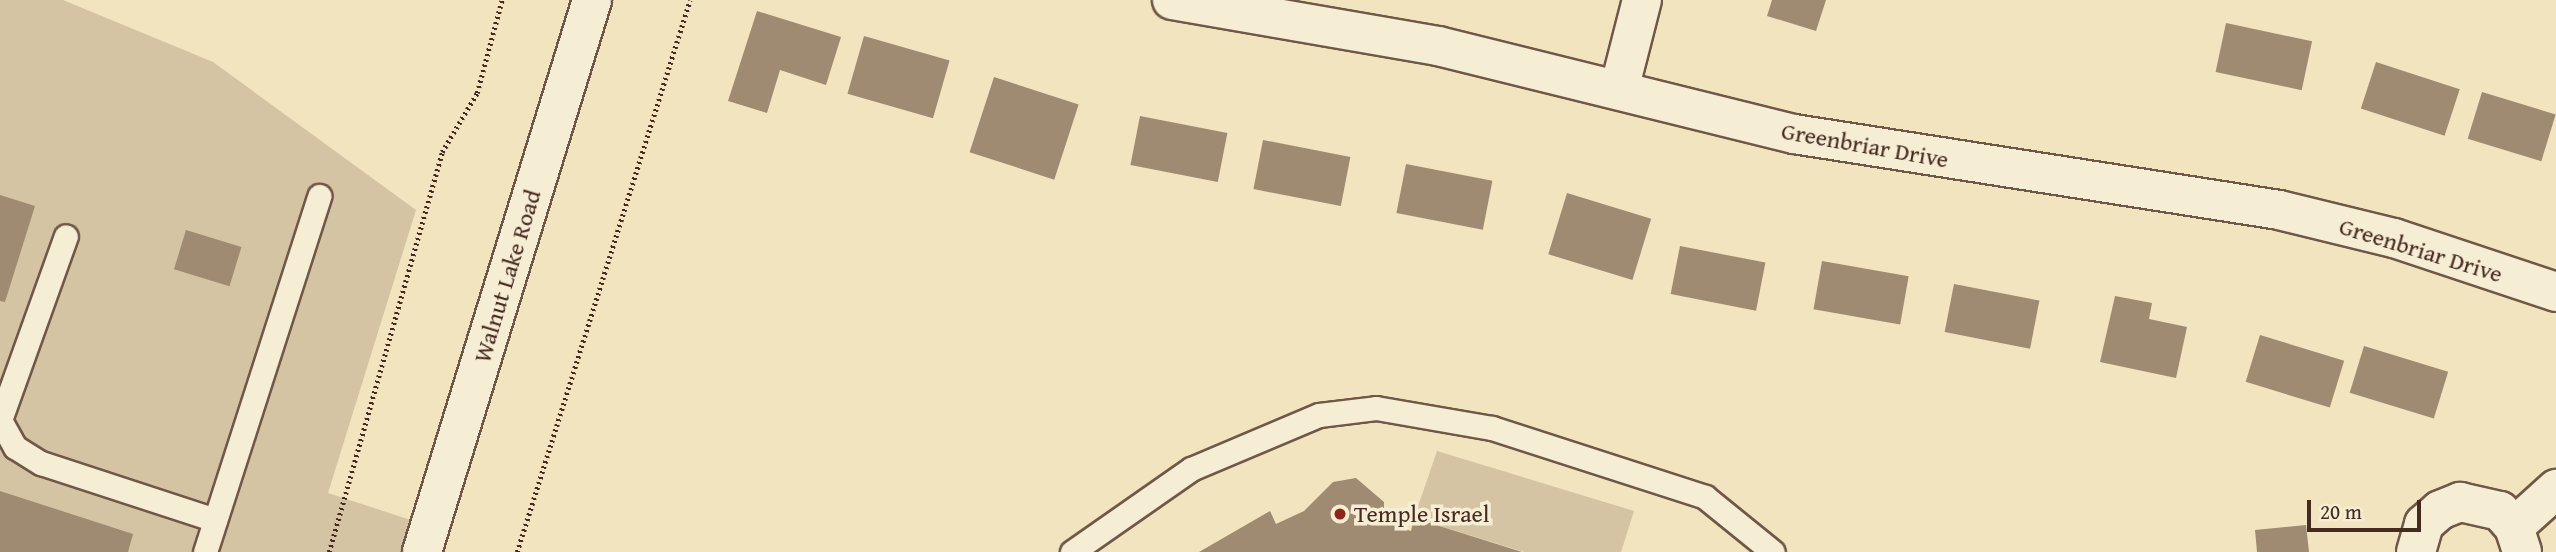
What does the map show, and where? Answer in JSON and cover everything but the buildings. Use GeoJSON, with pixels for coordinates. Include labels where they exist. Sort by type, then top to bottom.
{"type":"FeatureCollection","features":[{"type":"Feature","properties":{"kind":"street","name":"Walnut Lake Road"},"geometry":{"type":"LineString","coordinates":[[422,552],[592,0]]}},
{"type":"Feature","properties":{"kind":"street","name":"Greenbriar Drive"},"geometry":{"type":"LineString","coordinates":[[1172,0],[1438,46],[1794,134],[2279,210],[2393,238],[2556,292]]}},
{"type":"Feature","properties":{"kind":"street"},"geometry":{"type":"LineString","coordinates":[[1619,90],[1642,0]]}},
{"type":"Feature","properties":{"kind":"street"},"geometry":{"type":"LineString","coordinates":[[2416,552],[2424,524],[2440,510],[2460,502],[2500,511],[2518,540],[2556,489]]}},
{"type":"Feature","properties":{"kind":"lane"},"geometry":{"type":"LineString","coordinates":[[205,552],[318,196]]}},
{"type":"Feature","properties":{"kind":"lane"},"geometry":{"type":"LineString","coordinates":[[66,236],[0,420],[15,447],[41,463],[215,520]]}},
{"type":"Feature","properties":{"kind":"lane"},"geometry":{"type":"LineString","coordinates":[[1072,552],[1191,469],[1319,415],[1376,408],[1492,428],[1705,497],[1773,552]]}},
{"type":"Feature","properties":{"kind":"path"},"geometry":{"type":"LineString","coordinates":[[329,552],[442,152],[477,93],[502,0]]}},
{"type":"Feature","properties":{"kind":"path"},"geometry":{"type":"LineString","coordinates":[[517,552],[690,0]]}},
{"type":"Feature","properties":{"kind":"shaded area"},"geometry":{"type":"Polygon","coordinates":[[[0,0],[63,0],[213,62],[416,210],[328,493],[423,524],[414,552],[0,552],[0,0]]]}},
{"type":"Feature","properties":{"kind":"shaded area"},"geometry":{"type":"Polygon","coordinates":[[[1437,451],[1634,511],[1621,552],[1524,552],[1414,518],[1437,451]]]}},
{"type":"Feature","properties":{"kind":"place","name":"Temple Israel"},"geometry":{"type":"Point","coordinates":[1340,514]}}]}
